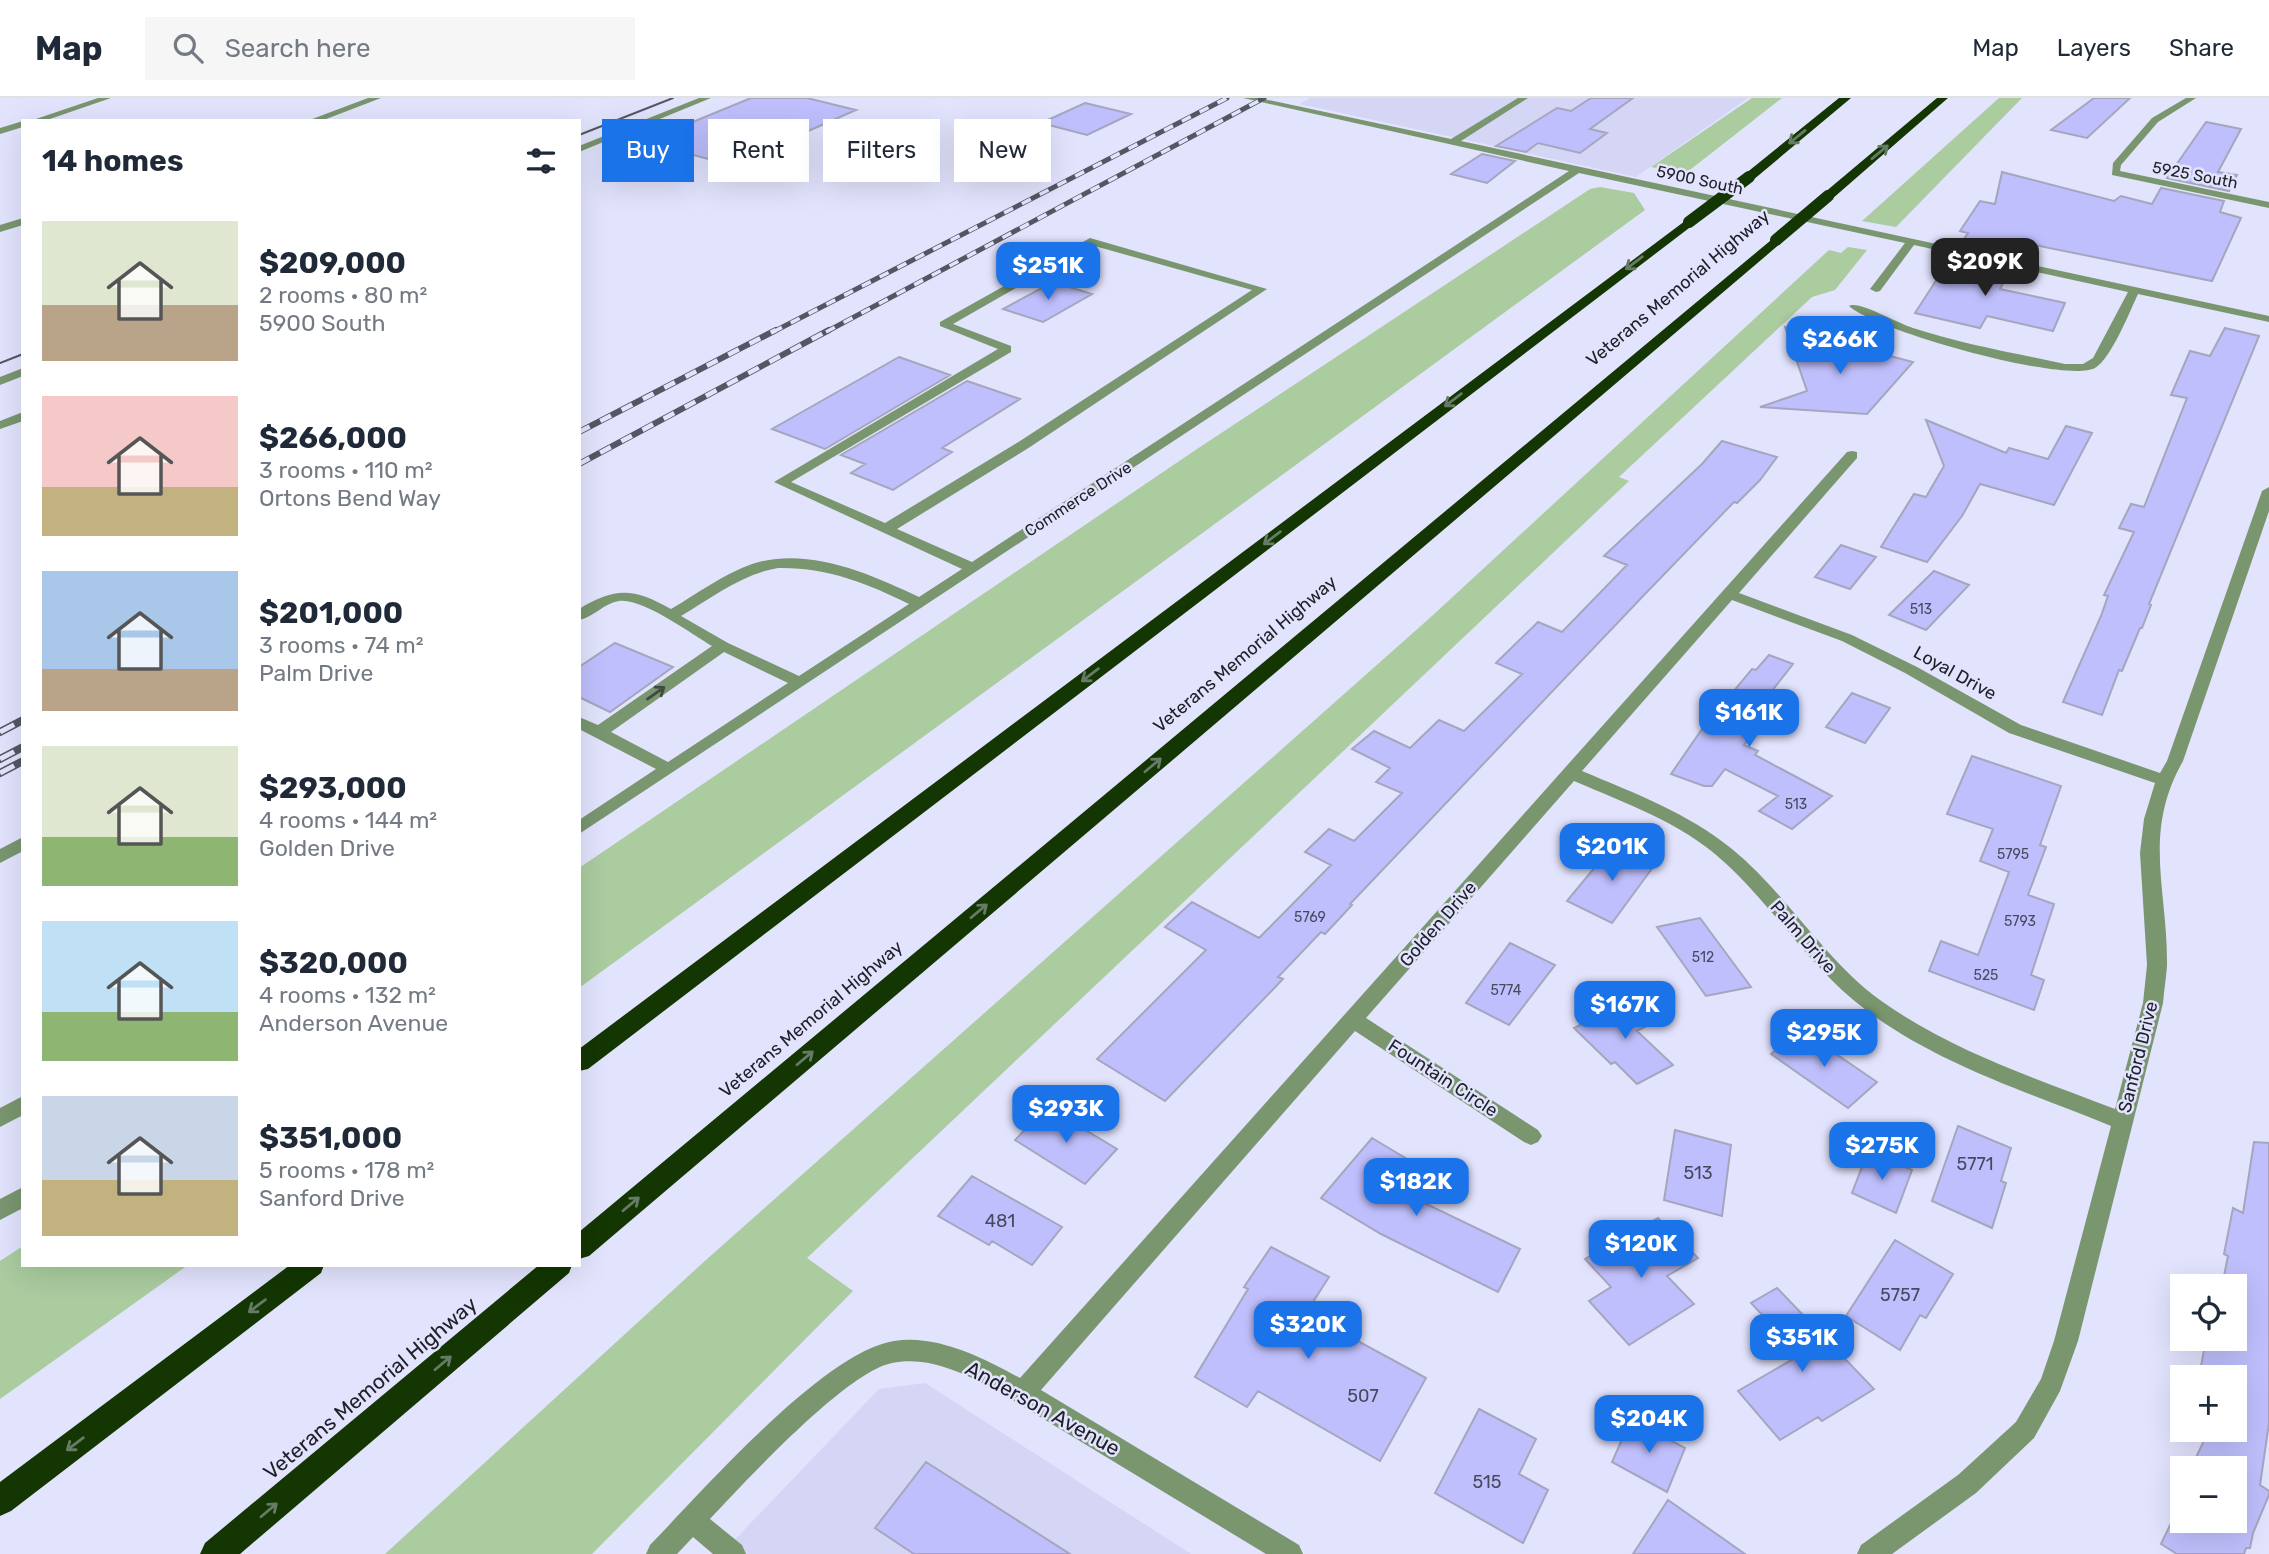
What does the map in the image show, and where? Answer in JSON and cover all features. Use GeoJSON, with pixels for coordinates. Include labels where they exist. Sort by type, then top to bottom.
{"type":"FeatureCollection","features":[{"type":"Feature","properties":{"kind":"highway"},"geometry":{"type":"LineString","coordinates":[[581,1060],[1749,177],[1846,98]]}},
{"type":"Feature","properties":{"kind":"highway","name":"Veterans Memorial Highway"},"geometry":{"type":"LineString","coordinates":[[581,1246],[1943,98]]}},
{"type":"Feature","properties":{"kind":"highway"},"geometry":{"type":"LineString","coordinates":[[0,1501],[308,1267]]}},
{"type":"Feature","properties":{"kind":"highway","name":"Veterans Memorial Highway"},"geometry":{"type":"LineString","coordinates":[[216,1554],[557,1267]]}},
{"type":"Feature","properties":{"kind":"street"},"geometry":{"type":"LineString","coordinates":[[40,119],[107,98]]}},
{"type":"Feature","properties":{"kind":"street"},"geometry":{"type":"LineString","coordinates":[[317,119],[377,98]]}},
{"type":"Feature","properties":{"kind":"street"},"geometry":{"type":"LineString","coordinates":[[581,148],[707,98]]}},
{"type":"Feature","properties":{"kind":"street","name":"5900 South"},"geometry":{"type":"LineString","coordinates":[[1247,98],[2269,319]]}},
{"type":"Feature","properties":{"kind":"street"},"geometry":{"type":"LineString","coordinates":[[1453,142],[1524,98]]}},
{"type":"Feature","properties":{"kind":"street","name":"5925 South"},"geometry":{"type":"LineString","coordinates":[[2192,98],[2151,123],[2116,166],[2115,173],[2269,205]]}},
{"type":"Feature","properties":{"kind":"street"},"geometry":{"type":"LineString","coordinates":[[0,131],[21,125]]}},
{"type":"Feature","properties":{"kind":"street","name":"Commerce Drive"},"geometry":{"type":"LineString","coordinates":[[581,827],[1577,170]]}},
{"type":"Feature","properties":{"kind":"street"},"geometry":{"type":"LineString","coordinates":[[0,215],[21,222]]}},
{"type":"Feature","properties":{"kind":"street"},"geometry":{"type":"LineString","coordinates":[[0,229],[21,222]]}},
{"type":"Feature","properties":{"kind":"street"},"geometry":{"type":"LineString","coordinates":[[887,529],[1025,444],[1261,289],[1090,241],[944,324],[1007,349],[781,482],[973,568]]}},
{"type":"Feature","properties":{"kind":"street"},"geometry":{"type":"LineString","coordinates":[[1877,289],[1911,242]]}},
{"type":"Feature","properties":{"kind":"street"},"geometry":{"type":"LineString","coordinates":[[1855,306],[1877,320],[1908,331],[2065,368],[2081,369],[2098,360],[2135,290]]}},
{"type":"Feature","properties":{"kind":"street"},"geometry":{"type":"LineString","coordinates":[[0,381],[21,373]]}},
{"type":"Feature","properties":{"kind":"street"},"geometry":{"type":"LineString","coordinates":[[0,425],[21,417]]}},
{"type":"Feature","properties":{"kind":"street","name":"Golden Drive"},"geometry":{"type":"LineString","coordinates":[[1023,1392],[1852,455]]}},
{"type":"Feature","properties":{"kind":"street","name":"Sanford Drive"},"geometry":{"type":"LineString","coordinates":[[1870,1554],[1967,1484],[2025,1430],[2052,1383],[2066,1341],[2153,1003],[2157,965],[2149,853],[2153,819],[2164,780],[2175,761],[2269,491]]}},
{"type":"Feature","properties":{"kind":"street"},"geometry":{"type":"LineString","coordinates":[[672,615],[755,568],[779,564],[803,564],[839,571],[890,588],[919,603]]}},
{"type":"Feature","properties":{"kind":"street","name":"Loyal Drive"},"geometry":{"type":"LineString","coordinates":[[1729,594],[1847,638],[1911,670],[2015,729],[2164,780]]}},
{"type":"Feature","properties":{"kind":"street"},"geometry":{"type":"LineString","coordinates":[[581,615],[607,599],[623,595],[648,602],[723,646],[800,682]]}},
{"type":"Feature","properties":{"kind":"street"},"geometry":{"type":"LineString","coordinates":[[600,732],[723,646]]}},
{"type":"Feature","properties":{"kind":"street"},"geometry":{"type":"LineString","coordinates":[[581,723],[669,769]]}},
{"type":"Feature","properties":{"kind":"street","name":"Palm Drive"},"geometry":{"type":"LineString","coordinates":[[1571,773],[1697,833],[1723,851],[1744,870],[1842,981],[1916,1032],[1964,1057],[2122,1121]]}},
{"type":"Feature","properties":{"kind":"street"},"geometry":{"type":"LineString","coordinates":[[0,857],[21,844]]}},
{"type":"Feature","properties":{"kind":"street","name":"Fountain Circle"},"geometry":{"type":"LineString","coordinates":[[1354,1020],[1531,1136]]}},
{"type":"Feature","properties":{"kind":"street"},"geometry":{"type":"LineString","coordinates":[[0,1119],[21,1105]]}},
{"type":"Feature","properties":{"kind":"street"},"geometry":{"type":"LineString","coordinates":[[0,1211],[21,1197]]}},
{"type":"Feature","properties":{"kind":"street","name":"Anderson Avenue"},"geometry":{"type":"LineString","coordinates":[[659,1554],[825,1389],[860,1363],[890,1352],[918,1351],[946,1356],[983,1370],[1290,1554]]}},
{"type":"Feature","properties":{"kind":"street"},"geometry":{"type":"LineString","coordinates":[[692,1520],[733,1554]]}},
{"type":"Feature","properties":{"kind":"shaded area"},"geometry":{"type":"Polygon","coordinates":[[[1310,98],[1748,98],[1636,177],[1300,104],[1310,98]]]}},
{"type":"Feature","properties":{"kind":"shaded area"},"geometry":{"type":"Polygon","coordinates":[[[925,1383],[1191,1554],[721,1554],[879,1389],[925,1383]]]}},
{"type":"Feature","properties":{"kind":"green space"},"geometry":{"type":"Polygon","coordinates":[[[1752,98],[1782,98],[1686,173],[1651,167],[1752,98]]]}},
{"type":"Feature","properties":{"kind":"green space"},"geometry":{"type":"Polygon","coordinates":[[[1999,98],[2022,98],[1896,227],[1862,221],[1999,98]]]}},
{"type":"Feature","properties":{"kind":"green space"},"geometry":{"type":"Polygon","coordinates":[[[1600,187],[1634,193],[1645,210],[581,987],[581,867],[1197,449],[1590,189],[1600,187]]]}},
{"type":"Feature","properties":{"kind":"green space"},"geometry":{"type":"Polygon","coordinates":[[[1848,247],[1867,250],[1835,290],[1812,297],[1619,477],[1629,481],[807,1258],[853,1291],[592,1554],[385,1554],[707,1259],[1432,616],[1829,250],[1841,253],[1848,247]]]}},
{"type":"Feature","properties":{"kind":"green space"},"geometry":{"type":"Polygon","coordinates":[[[21,1247],[21,1267],[185,1267],[0,1399],[0,1261],[21,1247]]]}},
{"type":"Feature","properties":{"kind":"building"},"geometry":{"type":"Polygon","coordinates":[[[751,98],[807,98],[856,110],[836,119],[823,119],[823,125],[809,131],[809,119],[708,119],[708,159],[694,155],[694,121],[751,98]]]}},
{"type":"Feature","properties":{"kind":"building"},"geometry":{"type":"Polygon","coordinates":[[[1591,98],[1633,98],[1590,129],[1607,133],[1580,153],[1538,143],[1526,152],[1496,146],[1557,108],[1571,111],[1591,98]]]}},
{"type":"Feature","properties":{"kind":"building"},"geometry":{"type":"Polygon","coordinates":[[[2094,98],[2130,98],[2087,138],[2051,130],[2094,98]]]}},
{"type":"Feature","properties":{"kind":"building"},"geometry":{"type":"Polygon","coordinates":[[[1085,103],[1131,114],[1087,135],[1051,126],[1050,119],[1085,103]]]}},
{"type":"Feature","properties":{"kind":"building"},"geometry":{"type":"Polygon","coordinates":[[[2206,122],[2241,129],[2218,172],[2237,175],[2229,191],[2167,178],[2206,122]]]}},
{"type":"Feature","properties":{"kind":"building"},"geometry":{"type":"Polygon","coordinates":[[[1482,154],[1515,161],[1487,183],[1451,174],[1482,154]]]}},
{"type":"Feature","properties":{"kind":"building"},"geometry":{"type":"Polygon","coordinates":[[[2002,172],[2114,201],[2121,196],[2152,204],[2161,188],[2224,201],[2220,212],[2241,218],[2212,281],[2025,243],[2017,259],[1959,246],[1968,233],[1960,231],[1980,201],[1995,204],[2002,172]]]}},
{"type":"Feature","properties":{"kind":"building"},"geometry":{"type":"Polygon","coordinates":[[[1952,256],[2011,269],[2000,289],[2065,303],[2053,331],[1987,316],[1980,328],[1915,313],[1952,256]]]}},
{"type":"Feature","properties":{"kind":"building"},"geometry":{"type":"Polygon","coordinates":[[[1053,282],[1092,294],[1043,322],[1003,309],[1053,282]]]}},
{"type":"Feature","properties":{"kind":"building"},"geometry":{"type":"Polygon","coordinates":[[[1785,327],[1913,362],[1867,414],[1760,407],[1807,391],[1785,327]]]}},
{"type":"Feature","properties":{"kind":"building"},"geometry":{"type":"Polygon","coordinates":[[[2225,328],[2259,336],[2149,604],[2151,605],[2142,628],[2122,671],[2119,670],[2102,715],[2063,702],[2101,616],[2108,596],[2104,595],[2134,532],[2119,528],[2131,504],[2144,507],[2187,398],[2171,395],[2190,351],[2210,356],[2225,328]]]}},
{"type":"Feature","properties":{"kind":"building"},"geometry":{"type":"Polygon","coordinates":[[[899,357],[950,375],[825,449],[772,429],[899,357]]]}},
{"type":"Feature","properties":{"kind":"building"},"geometry":{"type":"Polygon","coordinates":[[[967,381],[1020,399],[942,448],[952,452],[893,490],[851,473],[865,464],[841,455],[967,381]]]}},
{"type":"Feature","properties":{"kind":"building"},"geometry":{"type":"Polygon","coordinates":[[[1926,420],[2006,453],[2009,448],[2048,459],[2066,426],[2092,433],[2054,505],[1980,484],[1962,516],[1927,562],[1881,547],[1914,494],[1926,497],[1944,466],[1926,420]]]}},
{"type":"Feature","properties":{"kind":"building"},"geometry":{"type":"Polygon","coordinates":[[[1722,441],[1777,457],[1760,480],[1737,503],[1734,502],[1645,594],[1350,904],[1352,905],[1325,934],[1321,932],[1278,977],[1283,979],[1165,1101],[1097,1059],[1206,950],[1165,927],[1192,902],[1259,938],[1331,865],[1305,852],[1329,829],[1354,841],[1402,793],[1376,782],[1390,768],[1352,749],[1374,731],[1410,748],[1439,720],[1464,731],[1522,674],[1496,663],[1538,622],[1562,632],[1627,565],[1604,556],[1702,464],[1722,441]]]}},
{"type":"Feature","properties":{"kind":"building"},"geometry":{"type":"Polygon","coordinates":[[[1841,545],[1876,557],[1850,589],[1815,577],[1841,545]]]}},
{"type":"Feature","properties":{"kind":"building"},"geometry":{"type":"Polygon","coordinates":[[[1934,571],[1969,585],[1926,630],[1889,615],[1934,571]]]}},
{"type":"Feature","properties":{"kind":"building"},"geometry":{"type":"Polygon","coordinates":[[[615,643],[673,667],[610,712],[581,698],[581,666],[615,643]]]}},
{"type":"Feature","properties":{"kind":"building"},"geometry":{"type":"Polygon","coordinates":[[[1769,655],[1793,664],[1761,705],[1770,712],[1744,745],[1758,751],[1755,755],[1832,796],[1792,829],[1759,811],[1778,796],[1725,769],[1712,786],[1704,786],[1671,774],[1702,729],[1752,669],[1756,670],[1769,655]]]}},
{"type":"Feature","properties":{"kind":"building"},"geometry":{"type":"Polygon","coordinates":[[[1852,693],[1890,708],[1865,743],[1826,727],[1852,693]]]}},
{"type":"Feature","properties":{"kind":"building"},"geometry":{"type":"Polygon","coordinates":[[[1972,756],[2061,786],[2040,845],[2046,847],[2028,895],[2054,904],[2031,975],[2044,980],[2034,1010],[1929,971],[1941,941],[1978,955],[2009,872],[1980,861],[1993,829],[1947,814],[1972,756]]]}},
{"type":"Feature","properties":{"kind":"building"},"geometry":{"type":"Polygon","coordinates":[[[1614,844],[1656,863],[1612,923],[1567,901],[1614,844]]]}},
{"type":"Feature","properties":{"kind":"building"},"geometry":{"type":"Polygon","coordinates":[[[1700,918],[1751,987],[1706,996],[1657,927],[1700,918]]]}},
{"type":"Feature","properties":{"kind":"building"},"geometry":{"type":"Polygon","coordinates":[[[1510,943],[1555,965],[1509,1025],[1466,1003],[1510,943]]]}},
{"type":"Feature","properties":{"kind":"building"},"geometry":{"type":"Polygon","coordinates":[[[1630,1000],[1654,1022],[1637,1031],[1673,1065],[1637,1084],[1615,1062],[1611,1064],[1574,1028],[1630,1000]]]}},
{"type":"Feature","properties":{"kind":"building"},"geometry":{"type":"Polygon","coordinates":[[[1801,1030],[1877,1082],[1848,1108],[1771,1054],[1801,1030]]]}},
{"type":"Feature","properties":{"kind":"building"},"geometry":{"type":"Polygon","coordinates":[[[1047,1107],[1117,1149],[1085,1184],[1015,1140],[1047,1107]]]}},
{"type":"Feature","properties":{"kind":"building"},"geometry":{"type":"Polygon","coordinates":[[[1958,1126],[2011,1148],[2001,1181],[2006,1183],[1992,1228],[1932,1201],[1958,1126]]]}},
{"type":"Feature","properties":{"kind":"building"},"geometry":{"type":"Polygon","coordinates":[[[1675,1130],[1731,1145],[1722,1216],[1664,1200],[1675,1130]]]}},
{"type":"Feature","properties":{"kind":"building"},"geometry":{"type":"Polygon","coordinates":[[[1372,1138],[1417,1165],[1397,1190],[1520,1249],[1498,1292],[1381,1234],[1321,1198],[1372,1138]]]}},
{"type":"Feature","properties":{"kind":"building"},"geometry":{"type":"Polygon","coordinates":[[[2254,1142],[2269,1143],[2269,1423],[2260,1485],[2269,1491],[2269,1495],[2253,1533],[2250,1548],[2246,1548],[2244,1554],[2177,1554],[2161,1544],[2170,1525],[2170,1533],[2247,1533],[2247,1456],[2197,1456],[2203,1442],[2247,1442],[2247,1365],[2201,1365],[2204,1351],[2247,1351],[2247,1274],[2224,1274],[2228,1256],[2224,1254],[2233,1208],[2243,1213],[2254,1142]]]}},
{"type":"Feature","properties":{"kind":"building"},"geometry":{"type":"Polygon","coordinates":[[[1868,1151],[1912,1170],[1896,1213],[1852,1193],[1868,1151]]]}},
{"type":"Feature","properties":{"kind":"building"},"geometry":{"type":"Polygon","coordinates":[[[972,1176],[1062,1227],[1032,1265],[992,1241],[989,1245],[938,1216],[972,1176]]]}},
{"type":"Feature","properties":{"kind":"building"},"geometry":{"type":"Polygon","coordinates":[[[1658,1218],[1698,1258],[1667,1276],[1694,1304],[1629,1345],[1589,1301],[1611,1287],[1585,1259],[1658,1218]]]}},
{"type":"Feature","properties":{"kind":"building"},"geometry":{"type":"Polygon","coordinates":[[[1895,1240],[1953,1274],[1926,1318],[1920,1315],[1900,1350],[1846,1316],[1895,1240]]]}},
{"type":"Feature","properties":{"kind":"building"},"geometry":{"type":"Polygon","coordinates":[[[1271,1247],[1329,1277],[1306,1313],[1426,1378],[1380,1461],[1258,1391],[1247,1407],[1195,1377],[1248,1289],[1244,1287],[1271,1247]]]}},
{"type":"Feature","properties":{"kind":"building"},"geometry":{"type":"Polygon","coordinates":[[[1777,1288],[1874,1389],[1822,1421],[1818,1417],[1780,1440],[1738,1391],[1800,1355],[1751,1303],[1777,1288]]]}},
{"type":"Feature","properties":{"kind":"building"},"geometry":{"type":"Polygon","coordinates":[[[1479,1409],[1536,1439],[1519,1474],[1548,1490],[1523,1543],[1435,1493],[1479,1409]]]}},
{"type":"Feature","properties":{"kind":"building"},"geometry":{"type":"Polygon","coordinates":[[[1631,1419],[1685,1448],[1667,1492],[1612,1462],[1631,1419]]]}},
{"type":"Feature","properties":{"kind":"building"},"geometry":{"type":"Polygon","coordinates":[[[926,1462],[1070,1554],[914,1554],[875,1528],[926,1462]]]}},
{"type":"Feature","properties":{"kind":"building"},"geometry":{"type":"Polygon","coordinates":[[[1668,1500],[1745,1554],[1633,1554],[1668,1500]]]}},
{"type":"Feature","properties":{"kind":"tram line"},"geometry":{"type":"LineString","coordinates":[[581,134],[673,98]]}},
{"type":"Feature","properties":{"kind":"tram line"},"geometry":{"type":"LineString","coordinates":[[0,363],[21,355]]}},
{"type":"Feature","properties":{"kind":"railway"},"geometry":{"type":"LineString","coordinates":[[773,332],[1227,98]]}},
{"type":"Feature","properties":{"kind":"railway"},"geometry":{"type":"LineString","coordinates":[[826,332],[1264,98]]}},
{"type":"Feature","properties":{"kind":"railway"},"geometry":{"type":"LineString","coordinates":[[581,431],[776,330]]}},
{"type":"Feature","properties":{"kind":"railway"},"geometry":{"type":"LineString","coordinates":[[581,463],[829,330]]}},
{"type":"Feature","properties":{"kind":"railway"},"geometry":{"type":"LineString","coordinates":[[0,732],[21,721]]}},
{"type":"Feature","properties":{"kind":"railway"},"geometry":{"type":"LineString","coordinates":[[0,759],[21,748]]}},
{"type":"Feature","properties":{"kind":"railway"},"geometry":{"type":"LineString","coordinates":[[0,773],[21,762]]}}]}
